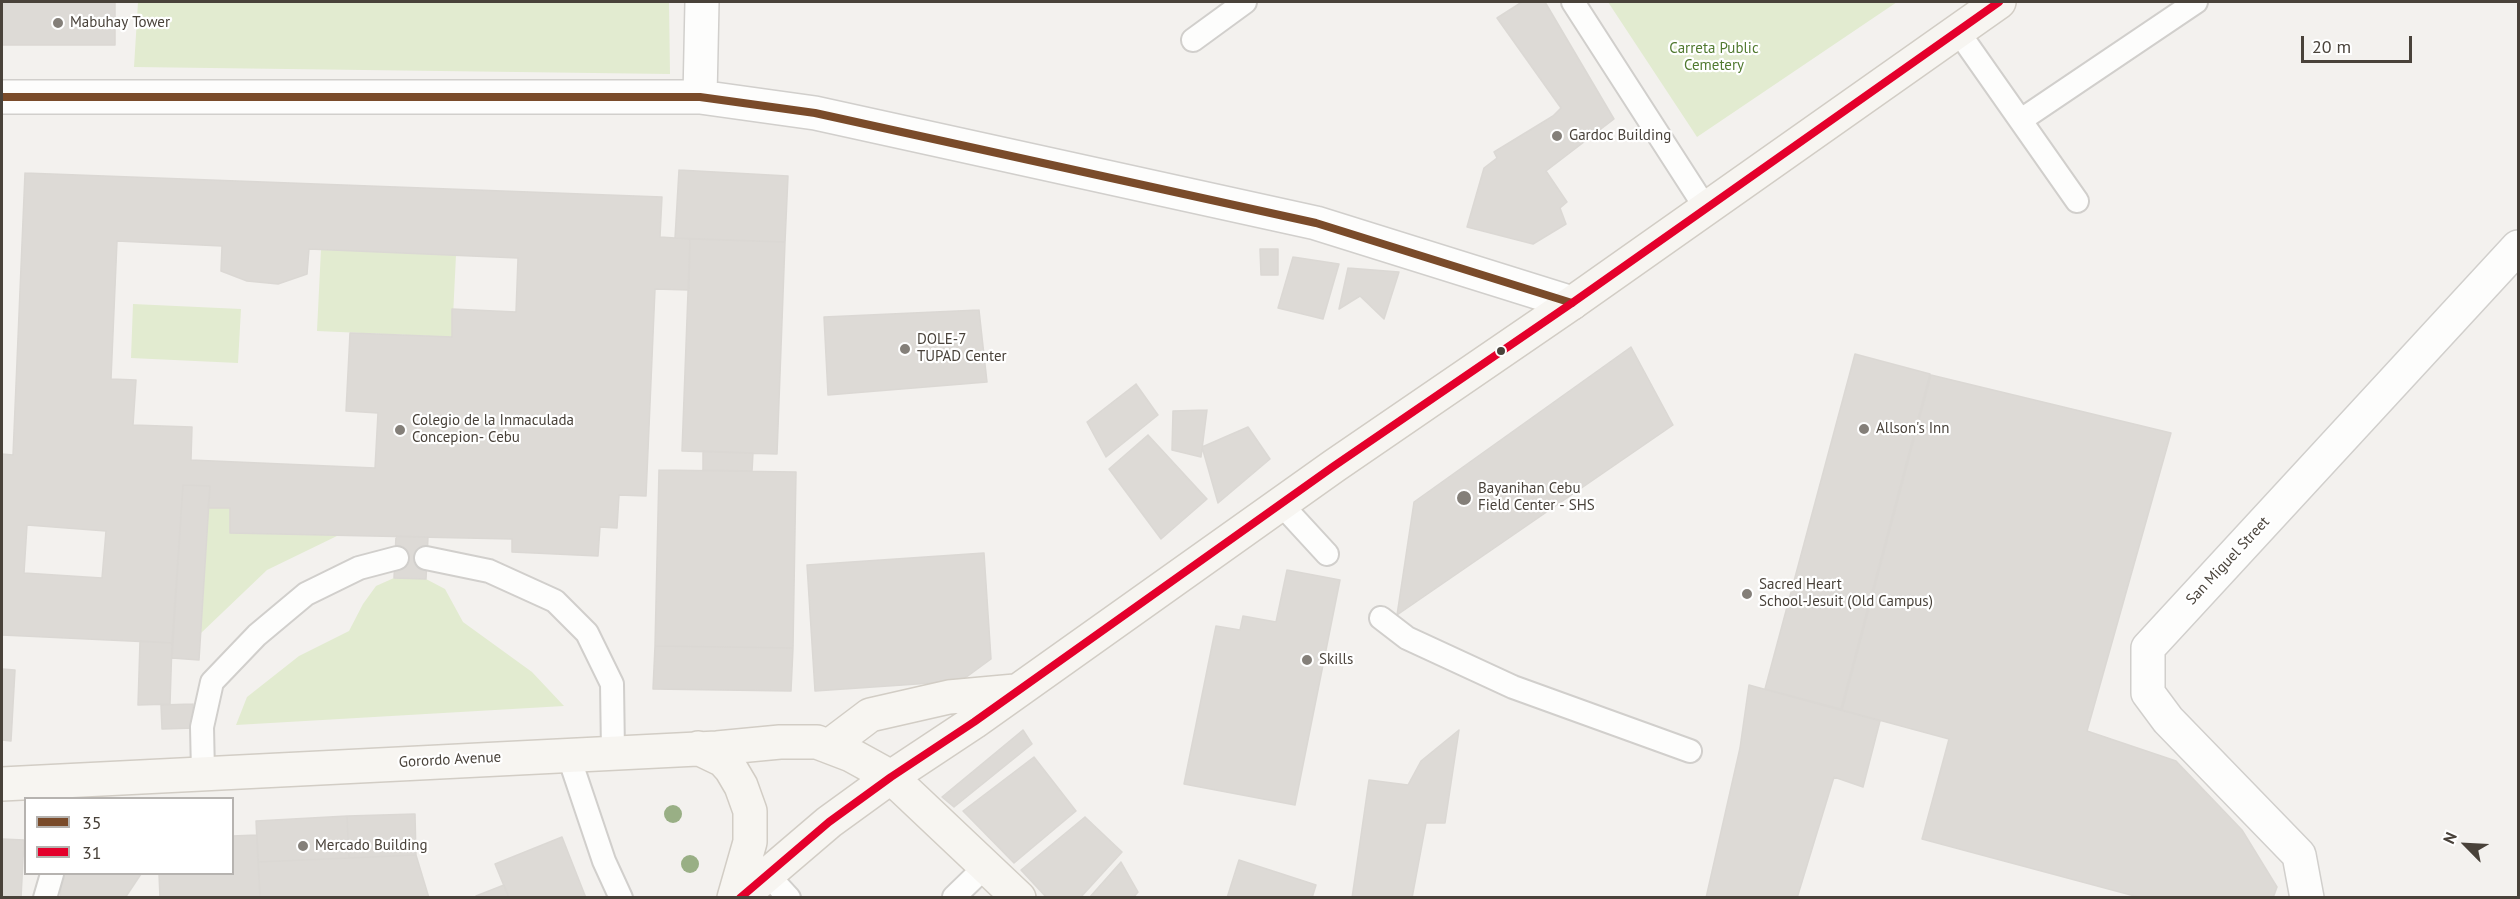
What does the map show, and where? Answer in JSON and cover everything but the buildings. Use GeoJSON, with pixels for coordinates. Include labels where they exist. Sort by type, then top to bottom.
{"type":"FeatureCollection","features":[{"type":"Feature","properties":{"kind":"main road"},"geometry":{"type":"LineString","coordinates":[[740,897],[829,822],[891,777],[1572,303],[1705,207],[1999,2]]}},
{"type":"Feature","properties":{"kind":"main road"},"geometry":{"type":"LineString","coordinates":[[829,746],[870,715],[949,697],[1015,691]]}},
{"type":"Feature","properties":{"kind":"main road","name":"Gorordo Avenue"},"geometry":{"type":"LineString","coordinates":[[2,784],[62,789],[203,773],[780,742],[817,742],[891,777],[1019,897]]}},
{"type":"Feature","properties":{"kind":"main road"},"geometry":{"type":"LineString","coordinates":[[698,748],[723,760],[731,769],[741,786],[750,811],[750,842],[734,897]]}},
{"type":"Feature","properties":{"kind":"street"},"geometry":{"type":"LineString","coordinates":[[700,97],[702,2]]}},
{"type":"Feature","properties":{"kind":"street"},"geometry":{"type":"LineString","coordinates":[[2,97],[700,97],[815,112],[1316,223],[1572,303]]}},
{"type":"Feature","properties":{"kind":"street","name":"San Miguel Street"},"geometry":{"type":"LineString","coordinates":[[2307,897],[2299,855],[2168,720],[2148,693],[2148,648],[2518,247]]}},
{"type":"Feature","properties":{"kind":"lane"},"geometry":{"type":"LineString","coordinates":[[1193,40],[1245,2]]}},
{"type":"Feature","properties":{"kind":"lane"},"geometry":{"type":"LineString","coordinates":[[1573,2],[1705,207]]}},
{"type":"Feature","properties":{"kind":"lane"},"geometry":{"type":"LineString","coordinates":[[2021,120],[2196,2]]}},
{"type":"Feature","properties":{"kind":"lane"},"geometry":{"type":"LineString","coordinates":[[1957,30],[2077,201]]}},
{"type":"Feature","properties":{"kind":"lane"},"geometry":{"type":"LineString","coordinates":[[1281,504],[1327,554]]}},
{"type":"Feature","properties":{"kind":"lane"},"geometry":{"type":"LineString","coordinates":[[203,773],[202,727],[212,682],[257,635],[306,594],[359,568],[397,558]]}},
{"type":"Feature","properties":{"kind":"lane"},"geometry":{"type":"LineString","coordinates":[[426,558],[489,571],[555,601],[587,633],[612,684],[613,752]]}},
{"type":"Feature","properties":{"kind":"lane"},"geometry":{"type":"LineString","coordinates":[[1381,618],[1407,638],[1513,687],[1690,750]]}},
{"type":"Feature","properties":{"kind":"lane"},"geometry":{"type":"LineString","coordinates":[[568,754],[604,861],[621,897]]}},
{"type":"Feature","properties":{"kind":"lane"},"geometry":{"type":"LineString","coordinates":[[954,897],[986,866]]}},
{"type":"Feature","properties":{"kind":"lane"},"geometry":{"type":"LineString","coordinates":[[766,873],[789,897]]}},
{"type":"Feature","properties":{"kind":"lane"},"geometry":{"type":"LineString","coordinates":[[45,897],[51,875]]}},
{"type":"Feature","properties":{"kind":"green space"},"geometry":{"type":"Polygon","coordinates":[[[138,2],[669,2],[670,74],[134,67],[138,2]]]}},
{"type":"Feature","properties":{"kind":"green space","name":"Carreta Public Cemetery"},"geometry":{"type":"Polygon","coordinates":[[[1608,2],[1897,2],[1697,137],[1608,2]]]}},
{"type":"Feature","properties":{"kind":"green space"},"geometry":{"type":"Polygon","coordinates":[[[321,249],[456,255],[452,337],[317,331],[321,249]]]}},
{"type":"Feature","properties":{"kind":"green space"},"geometry":{"type":"Polygon","coordinates":[[[133,304],[241,309],[238,363],[131,358],[133,304]]]}},
{"type":"Feature","properties":{"kind":"green space"},"geometry":{"type":"Polygon","coordinates":[[[208,508],[230,508],[230,533],[339,535],[267,570],[200,634],[208,508]]]}},
{"type":"Feature","properties":{"kind":"green space"},"geometry":{"type":"Polygon","coordinates":[[[394,578],[426,579],[445,589],[463,622],[532,672],[564,706],[236,725],[247,697],[299,656],[349,631],[363,604],[376,586],[394,578]]]}},
{"type":"Feature","properties":{"kind":"transit line","name":"31"},"geometry":{"type":"LineString","coordinates":[[740,898],[829,822],[891,777],[974,722],[1334,466],[1572,303],[1999,2]]}},
{"type":"Feature","properties":{"kind":"transit line","name":"35"},"geometry":{"type":"LineString","coordinates":[[2,97],[700,97],[815,113],[1316,223],[1572,303]]}},
{"type":"Feature","properties":{"kind":"place","name":"Mabuhay Tower"},"geometry":{"type":"Point","coordinates":[58,23]}},
{"type":"Feature","properties":{"kind":"place","name":"Gardoc Building"},"geometry":{"type":"Point","coordinates":[1557,136]}},
{"type":"Feature","properties":{"kind":"place","name":"DOLE-7 TUPAD Center"},"geometry":{"type":"Point","coordinates":[905,349]}},
{"type":"Feature","properties":{"kind":"place","name":"Allson's Inn"},"geometry":{"type":"Point","coordinates":[1864,429]}},
{"type":"Feature","properties":{"kind":"place","name":"Colegio de la Inmaculada Concepion- Cebu"},"geometry":{"type":"Point","coordinates":[400,430]}},
{"type":"Feature","properties":{"kind":"place","name":"Bayanihan Cebu Field Center - SHS"},"geometry":{"type":"Point","coordinates":[1464,498]}},
{"type":"Feature","properties":{"kind":"place","name":"Sacred Heart School-Jesuit (Old Campus)"},"geometry":{"type":"Point","coordinates":[1747,594]}},
{"type":"Feature","properties":{"kind":"place","name":"Skills"},"geometry":{"type":"Point","coordinates":[1307,660]}},
{"type":"Feature","properties":{"kind":"place","name":"Mercado Building"},"geometry":{"type":"Point","coordinates":[303,846]}}]}
